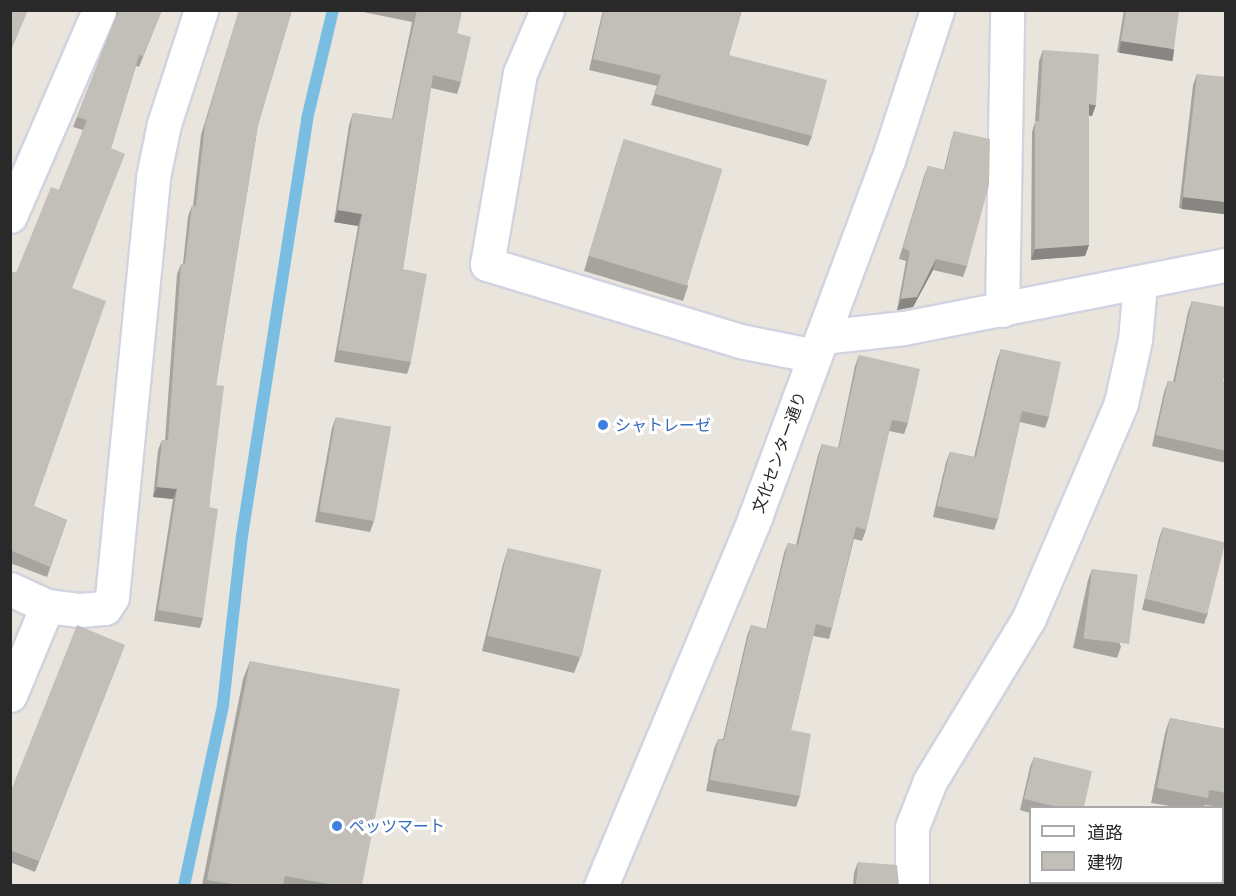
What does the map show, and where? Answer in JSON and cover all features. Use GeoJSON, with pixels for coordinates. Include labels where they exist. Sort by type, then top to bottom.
{"type":"FeatureCollection","features":[{"type":"Feature","properties":{"kind":"street"},"geometry":{"type":"LineString","coordinates":[[10,216],[99,10]]}},
{"type":"Feature","properties":{"kind":"street"},"geometry":{"type":"LineString","coordinates":[[10,589],[47,606],[95,610],[105,608],[112,597],[153,177],[169,107],[201,10]]}},
{"type":"Feature","properties":{"kind":"street"},"geometry":{"type":"LineString","coordinates":[[547,10],[520,73],[487,264],[740,341],[818,346],[869,334],[1226,266]]}},
{"type":"Feature","properties":{"kind":"street","name":"文化センター通り"},"geometry":{"type":"LineString","coordinates":[[601,885],[670,715],[709,634],[888,160],[937,10]]}},
{"type":"Feature","properties":{"kind":"street"},"geometry":{"type":"LineString","coordinates":[[1002,310],[1007,10]]}},
{"type":"Feature","properties":{"kind":"street"},"geometry":{"type":"LineString","coordinates":[[912,885],[912,827],[930,781],[1029,618],[1121,404],[1135,340],[1140,284]]}},
{"type":"Feature","properties":{"kind":"street"},"geometry":{"type":"LineString","coordinates":[[10,695],[47,606]]}},
{"type":"Feature","properties":{"kind":"building"},"geometry":{"type":"Polygon","coordinates":[[[10,10],[28,10],[10,53],[10,10]]]}},
{"type":"Feature","properties":{"kind":"building"},"geometry":{"type":"Polygon","coordinates":[[[119,10],[162,10],[143,56],[139,55],[111,148],[125,154],[72,288],[106,301],[34,506],[67,520],[50,567],[10,550],[10,271],[16,273],[51,187],[59,190],[87,120],[77,117],[119,10]]]}},
{"type":"Feature","properties":{"kind":"building"},"geometry":{"type":"Polygon","coordinates":[[[239,10],[292,10],[258,125],[216,385],[224,386],[209,507],[218,509],[203,618],[158,610],[177,489],[157,487],[162,440],[168,440],[181,264],[185,264],[192,206],[196,206],[205,125],[239,10]]]}},
{"type":"Feature","properties":{"kind":"building"},"geometry":{"type":"Polygon","coordinates":[[[417,10],[462,10],[457,33],[471,37],[461,82],[433,75],[403,269],[427,274],[411,362],[338,350],[362,214],[338,210],[353,113],[393,119],[417,10]]]}},
{"type":"Feature","properties":{"kind":"building"},"geometry":{"type":"Polygon","coordinates":[[[604,10],[742,10],[729,55],[827,80],[812,136],[655,94],[661,75],[593,59],[604,10]]]}},
{"type":"Feature","properties":{"kind":"building"},"geometry":{"type":"Polygon","coordinates":[[[1126,10],[1179,10],[1174,49],[1121,41],[1126,10]]]}},
{"type":"Feature","properties":{"kind":"building"},"geometry":{"type":"Polygon","coordinates":[[[1043,50],[1099,54],[1096,105],[1089,104],[1089,245],[1035,249],[1035,121],[1039,121],[1043,50]]]}},
{"type":"Feature","properties":{"kind":"building"},"geometry":{"type":"Polygon","coordinates":[[[1197,74],[1226,77],[1226,202],[1183,197],[1197,74]]]}},
{"type":"Feature","properties":{"kind":"building"},"geometry":{"type":"Polygon","coordinates":[[[954,131],[990,139],[989,185],[967,266],[936,259],[917,297],[901,299],[910,251],[903,248],[928,166],[945,170],[954,131]]]}},
{"type":"Feature","properties":{"kind":"building"},"geometry":{"type":"Polygon","coordinates":[[[624,139],[722,169],[687,286],[588,256],[624,139]]]}},
{"type":"Feature","properties":{"kind":"building"},"geometry":{"type":"Polygon","coordinates":[[[1192,301],[1226,307],[1226,368],[1223,382],[1226,382],[1226,451],[1156,435],[1168,381],[1175,382],[1192,301]]]}},
{"type":"Feature","properties":{"kind":"building"},"geometry":{"type":"Polygon","coordinates":[[[1001,349],[1061,362],[1049,417],[1022,411],[998,519],[937,506],[950,452],[976,457],[1001,349]]]}},
{"type":"Feature","properties":{"kind":"building"},"geometry":{"type":"Polygon","coordinates":[[[859,355],[920,369],[908,423],[892,420],[866,530],[856,527],[832,628],[816,624],[791,730],[811,734],[800,796],[710,780],[718,739],[724,740],[751,625],[767,629],[788,543],[798,545],[822,444],[839,448],[859,355]]]}},
{"type":"Feature","properties":{"kind":"building"},"geometry":{"type":"Polygon","coordinates":[[[336,417],[391,427],[374,521],[319,512],[336,417]]]}},
{"type":"Feature","properties":{"kind":"building"},"geometry":{"type":"Polygon","coordinates":[[[1163,527],[1225,542],[1207,614],[1145,599],[1163,527]]]}},
{"type":"Feature","properties":{"kind":"building"},"geometry":{"type":"Polygon","coordinates":[[[508,548],[602,570],[581,657],[488,636],[508,548]]]}},
{"type":"Feature","properties":{"kind":"building"},"geometry":{"type":"Polygon","coordinates":[[[1092,569],[1138,575],[1129,644],[1083,638],[1092,569]]]}},
{"type":"Feature","properties":{"kind":"building"},"geometry":{"type":"Polygon","coordinates":[[[77,625],[125,645],[39,861],[10,850],[10,793],[77,625]]]}},
{"type":"Feature","properties":{"kind":"building"},"geometry":{"type":"Polygon","coordinates":[[[250,661],[400,689],[362,885],[334,885],[285,876],[283,885],[238,885],[207,880],[250,661]]]}},
{"type":"Feature","properties":{"kind":"building"},"geometry":{"type":"Polygon","coordinates":[[[1170,718],[1226,729],[1226,793],[1209,790],[1208,798],[1157,788],[1170,718]]]}},
{"type":"Feature","properties":{"kind":"building"},"geometry":{"type":"Polygon","coordinates":[[[1034,757],[1092,771],[1084,806],[1054,806],[1024,799],[1034,757]]]}},
{"type":"Feature","properties":{"kind":"building"},"geometry":{"type":"Polygon","coordinates":[[[858,862],[897,865],[901,885],[856,885],[858,862]]]}},
{"type":"Feature","properties":{"kind":"waterway"},"geometry":{"type":"LineString","coordinates":[[184,886],[223,705],[242,536],[307,119],[333,10]]}},
{"type":"Feature","properties":{"kind":"place","name":"シャトレーゼ"},"geometry":{"type":"Point","coordinates":[603,425]}},
{"type":"Feature","properties":{"kind":"place","name":"ペッツマート"},"geometry":{"type":"Point","coordinates":[337,826]}}]}
